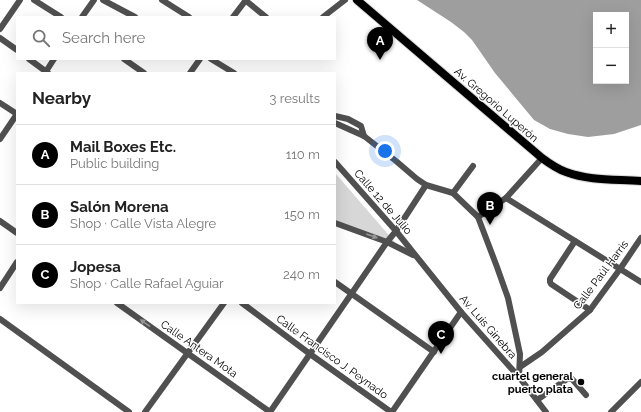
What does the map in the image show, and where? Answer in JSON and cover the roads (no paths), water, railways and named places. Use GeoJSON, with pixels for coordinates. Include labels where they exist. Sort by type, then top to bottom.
{"type":"FeatureCollection","features":[{"type":"Feature","properties":{"kind":"main road","name":"Av. Gregorio Luperón"},"geometry":{"type":"LineString","coordinates":[[357,0],[555,168],[584,177],[641,181]]}},
{"type":"Feature","properties":{"kind":"street"},"geometry":{"type":"LineString","coordinates":[[0,29],[20,0]]}},
{"type":"Feature","properties":{"kind":"street"},"geometry":{"type":"LineString","coordinates":[[34,0],[59,16]]}},
{"type":"Feature","properties":{"kind":"street"},"geometry":{"type":"LineString","coordinates":[[83,16],[94,0]]}},
{"type":"Feature","properties":{"kind":"street"},"geometry":{"type":"LineString","coordinates":[[103,0],[133,16]]}},
{"type":"Feature","properties":{"kind":"street"},"geometry":{"type":"LineString","coordinates":[[162,0],[187,16]]}},
{"type":"Feature","properties":{"kind":"street"},"geometry":{"type":"LineString","coordinates":[[234,16],[245,0],[265,16]]}},
{"type":"Feature","properties":{"kind":"street"},"geometry":{"type":"LineString","coordinates":[[324,16],[345,0]]}},
{"type":"Feature","properties":{"kind":"street"},"geometry":{"type":"LineString","coordinates":[[0,38],[16,49]]}},
{"type":"Feature","properties":{"kind":"street"},"geometry":{"type":"LineString","coordinates":[[30,60],[46,72],[53,60]]}},
{"type":"Feature","properties":{"kind":"street"},"geometry":{"type":"LineString","coordinates":[[125,60],[143,72]]}},
{"type":"Feature","properties":{"kind":"street"},"geometry":{"type":"LineString","coordinates":[[191,72],[199,60]]}},
{"type":"Feature","properties":{"kind":"street"},"geometry":{"type":"LineString","coordinates":[[213,60],[232,72]]}},
{"type":"Feature","properties":{"kind":"street"},"geometry":{"type":"LineString","coordinates":[[0,103],[16,113]]}},
{"type":"Feature","properties":{"kind":"street"},"geometry":{"type":"LineString","coordinates":[[0,139],[16,115]]}},
{"type":"Feature","properties":{"kind":"street"},"geometry":{"type":"LineString","coordinates":[[336,116],[348,119],[361,126],[364,136]]}},
{"type":"Feature","properties":{"kind":"street"},"geometry":{"type":"LineString","coordinates":[[336,123],[364,136],[426,185],[453,193],[478,218],[498,267],[508,298],[520,354],[519,376]]}},
{"type":"Feature","properties":{"kind":"street"},"geometry":{"type":"LineString","coordinates":[[478,218],[506,198],[542,158]]}},
{"type":"Feature","properties":{"kind":"street","name":"Calle 12 de Julio"},"geometry":{"type":"LineString","coordinates":[[336,163],[396,231],[415,256]]}},
{"type":"Feature","properties":{"kind":"street"},"geometry":{"type":"LineString","coordinates":[[453,193],[473,166]]}},
{"type":"Feature","properties":{"kind":"street"},"geometry":{"type":"LineString","coordinates":[[270,412],[396,231],[426,185]]}},
{"type":"Feature","properties":{"kind":"street"},"geometry":{"type":"LineString","coordinates":[[506,198],[641,282]]}},
{"type":"Feature","properties":{"kind":"street"},"geometry":{"type":"LineString","coordinates":[[0,221],[16,232]]}},
{"type":"Feature","properties":{"kind":"street"},"geometry":{"type":"LineString","coordinates":[[336,223],[387,242],[415,256]]}},
{"type":"Feature","properties":{"kind":"street","name":"Calle Paúl Harris"},"geometry":{"type":"LineString","coordinates":[[520,367],[542,352],[590,310],[641,238]]}},
{"type":"Feature","properties":{"kind":"street"},"geometry":{"type":"LineString","coordinates":[[575,241],[550,279],[550,282],[590,310]]}},
{"type":"Feature","properties":{"kind":"street","name":"Av. Luis Ginebra"},"geometry":{"type":"LineString","coordinates":[[415,256],[519,376],[546,412]]}},
{"type":"Feature","properties":{"kind":"street"},"geometry":{"type":"LineString","coordinates":[[0,288],[16,264]]}},
{"type":"Feature","properties":{"kind":"street"},"geometry":{"type":"LineString","coordinates":[[336,283],[434,352]]}},
{"type":"Feature","properties":{"kind":"street","name":"Calle Antera Mota"},"geometry":{"type":"LineString","coordinates":[[118,304],[270,412]]}},
{"type":"Feature","properties":{"kind":"street"},"geometry":{"type":"LineString","coordinates":[[145,412],[223,304]]}},
{"type":"Feature","properties":{"kind":"street","name":"Calle Francisco J. Peynado"},"geometry":{"type":"LineString","coordinates":[[243,304],[391,412]]}},
{"type":"Feature","properties":{"kind":"street"},"geometry":{"type":"LineString","coordinates":[[391,412],[462,312]]}},
{"type":"Feature","properties":{"kind":"street"},"geometry":{"type":"LineString","coordinates":[[0,319],[129,412]]}},
{"type":"Feature","properties":{"kind":"street"},"geometry":{"type":"LineString","coordinates":[[537,400],[567,378],[572,379],[586,395]]}},
{"type":"Feature","properties":{"kind":"street"},"geometry":{"type":"LineString","coordinates":[[611,412],[641,382]]}},
{"type":"Feature","properties":{"kind":"place","name":"Mail Boxes Etc."},"geometry":{"type":"Point","coordinates":[380,60]}},
{"type":"Feature","properties":{"kind":"place","name":"Salón Morena"},"geometry":{"type":"Point","coordinates":[490,225]}},
{"type":"Feature","properties":{"kind":"place","name":"Jopesa"},"geometry":{"type":"Point","coordinates":[441,354]}},
{"type":"Feature","properties":{"kind":"place","name":"cuartel general puerto plata"},"geometry":{"type":"Point","coordinates":[581,382]}}]}
